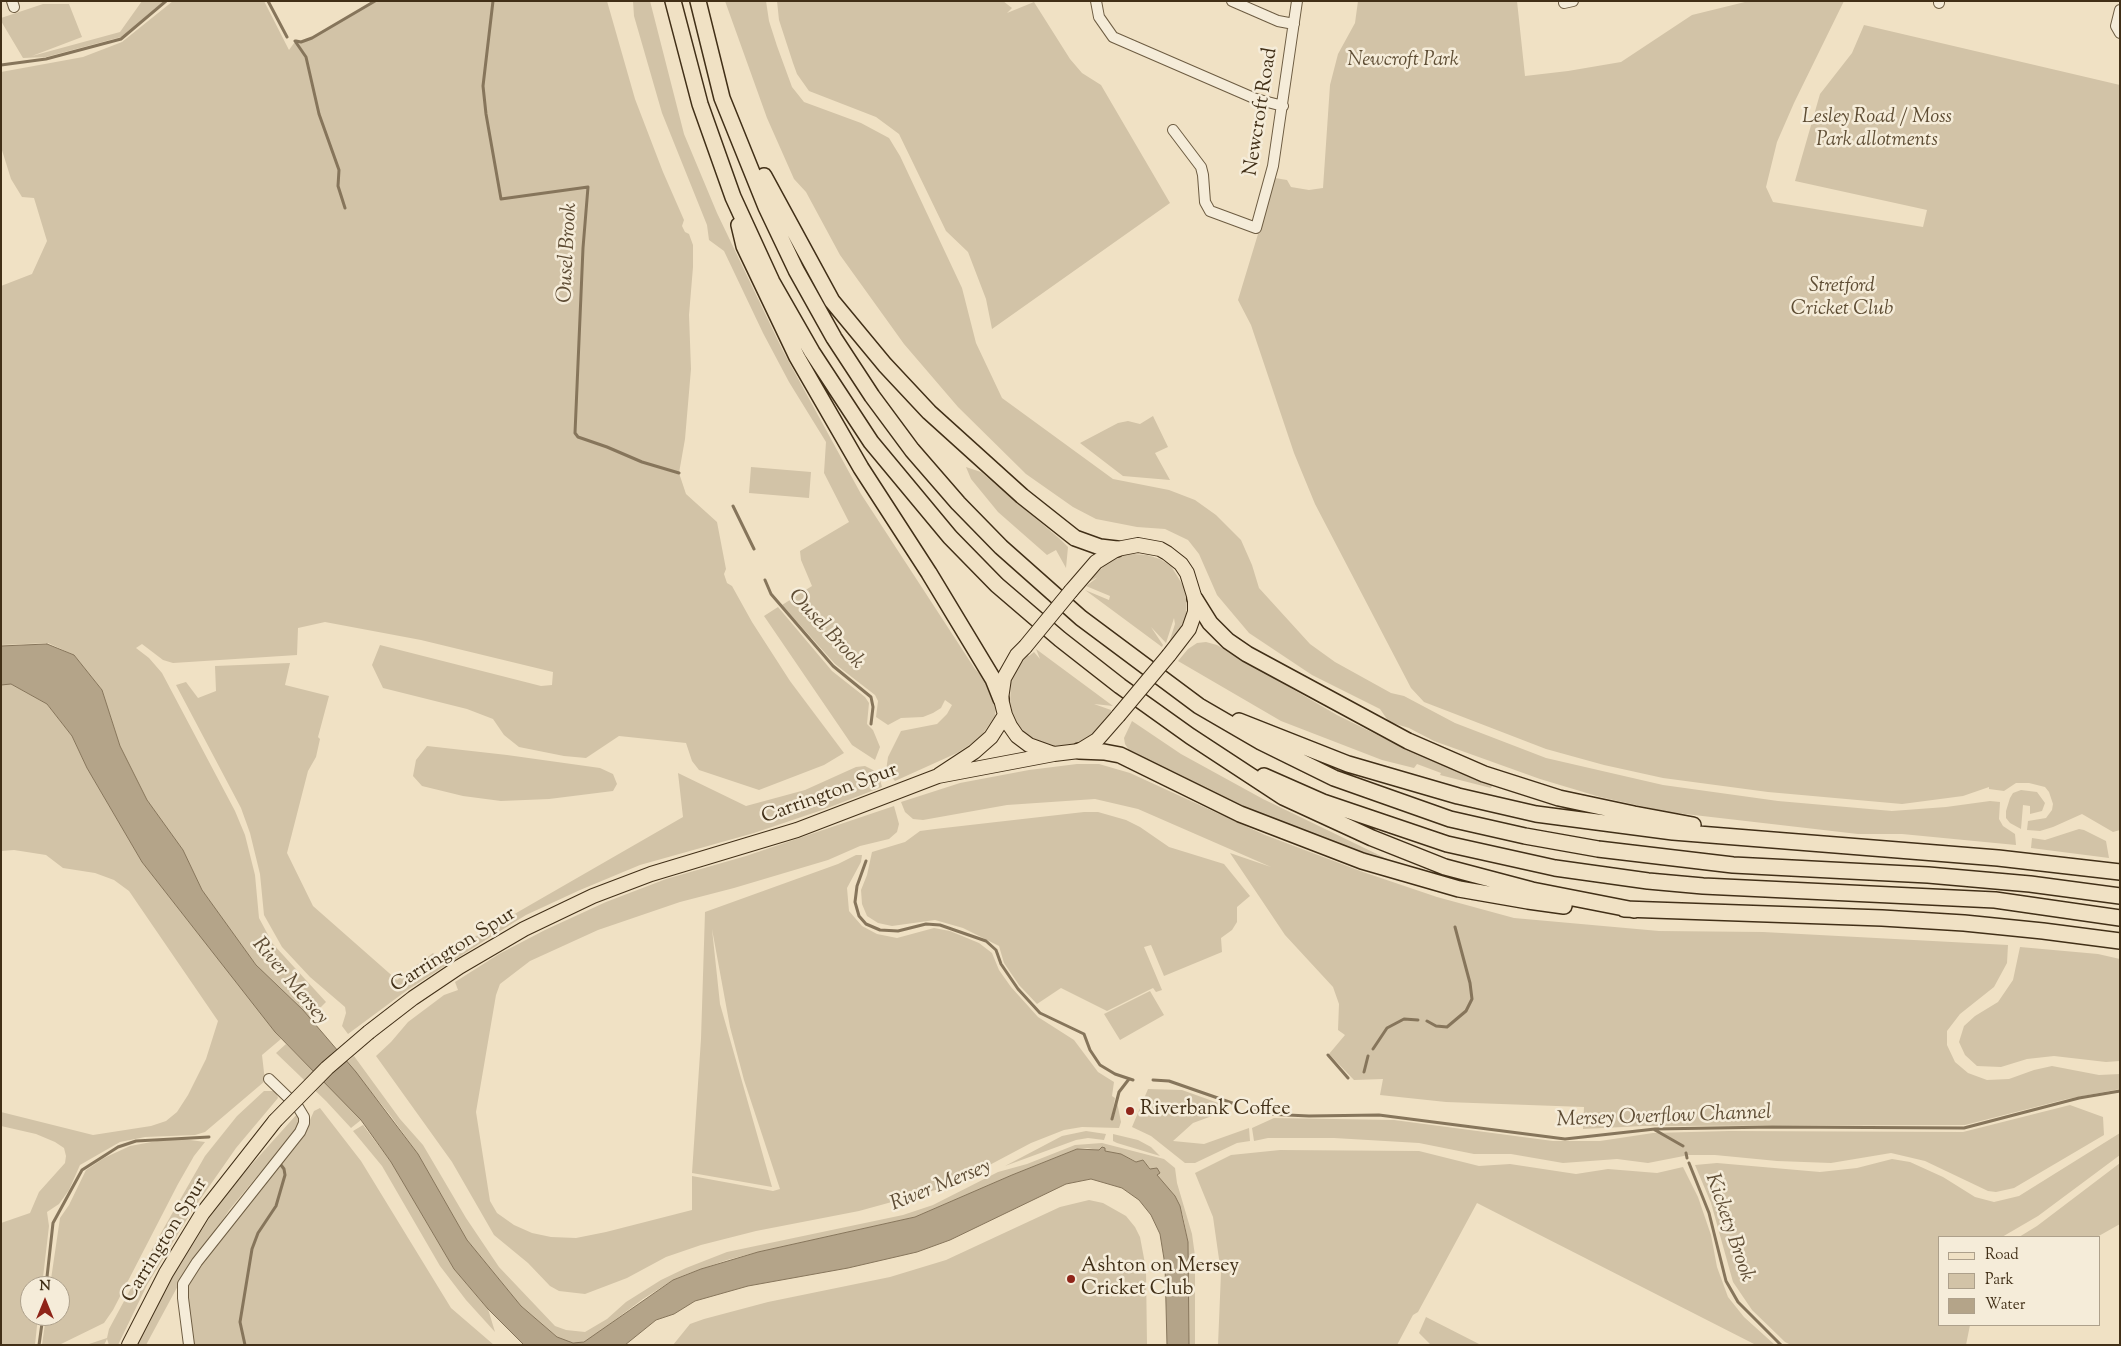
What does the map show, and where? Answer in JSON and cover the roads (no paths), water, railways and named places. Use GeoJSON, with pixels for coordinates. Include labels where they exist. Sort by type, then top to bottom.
{"type":"FeatureCollection","features":[{"type":"Feature","properties":{"kind":"highway"},"geometry":{"type":"LineString","coordinates":[[673,1],[700,104],[733,197],[772,282],[812,352],[871,442],[956,544],[998,585],[1046,627],[1120,686],[1190,736],[1283,796],[1372,838],[1445,868],[1532,890],[1634,910]]}},
{"type":"Feature","properties":{"kind":"highway"},"geometry":{"type":"LineString","coordinates":[[698,1],[722,98],[766,207],[801,278],[834,338],[872,396],[912,450],[958,503],[1001,547],[1081,618],[1199,706],[1261,742],[1334,778],[1450,819],[1526,836],[1598,849],[1733,865],[1928,875],[2030,884],[2120,896]]}},
{"type":"Feature","properties":{"kind":"highway"},"geometry":{"type":"LineString","coordinates":[[703,26],[733,108],[768,186],[832,301],[885,366],[929,412],[1022,496],[1075,538],[1100,547],[1117,548]]}},
{"type":"Feature","properties":{"kind":"highway"},"geometry":{"type":"LineString","coordinates":[[733,197],[744,246],[797,357],[861,468],[929,574],[1002,699]]}},
{"type":"Feature","properties":{"kind":"highway"},"geometry":{"type":"LineString","coordinates":[[1195,599],[1210,624],[1228,641],[1247,654],[1408,741],[1484,774],[1559,798],[1634,814],[1698,826],[1873,848]]}},
{"type":"Feature","properties":{"kind":"highway"},"geometry":{"type":"LineString","coordinates":[[1199,706],[1348,764],[1458,796],[1536,814],[1673,832],[1998,858],[2120,872]]}},
{"type":"Feature","properties":{"kind":"highway"},"geometry":{"type":"LineString","coordinates":[[1190,736],[1249,769],[1323,802],[1447,844],[1520,861],[1648,881],[1770,890],[1995,900],[2120,918]]}},
{"type":"Feature","properties":{"kind":"highway"},"geometry":{"type":"LineString","coordinates":[[1079,751],[1120,755],[1205,798],[1267,826],[1362,861],[1459,889],[1528,902],[1634,910],[1882,918],[2043,931],[2120,941]]}},
{"type":"Feature","properties":{"kind":"main road"},"geometry":{"type":"LineString","coordinates":[[1054,754],[1041,751],[1023,740],[1010,726],[1002,699],[1004,678],[1017,656],[1096,562],[1117,548],[1138,545],[1160,549],[1181,564],[1187,573],[1195,599],[1195,612],[1189,629],[1169,656],[1097,740],[1079,751]]}},
{"type":"Feature","properties":{"kind":"main road","name":"Carrington Spur"},"geometry":{"type":"LineString","coordinates":[[938,776],[987,741],[1005,714]]}},
{"type":"Feature","properties":{"kind":"main road","name":"Carrington Spur"},"geometry":{"type":"LineString","coordinates":[[129,1345],[166,1273],[202,1214],[275,1121],[327,1068],[369,1032],[413,998],[459,967],[558,912],[651,874],[797,830],[938,776],[1079,751]]}},
{"type":"Feature","properties":{"kind":"street"},"geometry":{"type":"LineString","coordinates":[[1096,1],[1099,17],[1113,37],[1256,98],[1282,106]]}},
{"type":"Feature","properties":{"kind":"street"},"geometry":{"type":"LineString","coordinates":[[1232,1],[1278,21],[1294,24]]}},
{"type":"Feature","properties":{"kind":"street","name":"Newcroft Road"},"geometry":{"type":"LineString","coordinates":[[1172,130],[1204,175],[1205,202],[1208,208],[1214,213],[1256,228],[1273,166],[1297,1]]}},
{"type":"Feature","properties":{"kind":"street"},"geometry":{"type":"LineString","coordinates":[[2120,10],[2116,26],[2120,33]]}},
{"type":"Feature","properties":{"kind":"street"},"geometry":{"type":"LineString","coordinates":[[190,1345],[183,1298],[184,1284],[197,1262],[300,1132],[304,1123],[304,1117],[298,1107],[269,1079]]}},
{"type":"Feature","properties":{"kind":"water"},"geometry":{"type":"Polygon","coordinates":[[[47,644],[74,655],[102,690],[120,746],[147,800],[183,850],[202,890],[256,965],[303,1010],[356,1072],[418,1154],[467,1240],[521,1306],[557,1337],[573,1343],[584,1342],[673,1280],[701,1269],[758,1252],[915,1217],[1077,1149],[1099,1150],[1102,1147],[1105,1148],[1105,1151],[1121,1154],[1136,1162],[1143,1160],[1150,1169],[1157,1168],[1160,1173],[1157,1175],[1175,1196],[1180,1206],[1188,1242],[1189,1345],[1167,1345],[1165,1265],[1160,1234],[1151,1215],[1139,1200],[1122,1188],[1091,1179],[1066,1184],[950,1240],[917,1252],[848,1268],[748,1286],[695,1301],[674,1314],[656,1320],[625,1345],[524,1345],[488,1309],[454,1269],[391,1162],[361,1120],[275,1032],[142,862],[87,768],[72,736],[47,704],[11,684],[1,685],[1,646],[47,644]]]}},
{"type":"Feature","properties":{"kind":"waterway"},"geometry":{"type":"LineString","coordinates":[[1,65],[46,59],[121,39],[166,1]]}},
{"type":"Feature","properties":{"kind":"waterway"},"geometry":{"type":"LineString","coordinates":[[268,1],[287,37]]}},
{"type":"Feature","properties":{"kind":"waterway"},"geometry":{"type":"LineString","coordinates":[[296,41],[301,42],[312,38],[375,1]]}},
{"type":"Feature","properties":{"kind":"waterway","name":"Ousel Brook"},"geometry":{"type":"LineString","coordinates":[[493,1],[483,86],[501,199],[588,187],[583,248],[575,433],[578,437],[642,462],[679,473]]}},
{"type":"Feature","properties":{"kind":"waterway"},"geometry":{"type":"LineString","coordinates":[[295,41],[306,57],[319,114],[339,170],[338,186],[345,208]]}},
{"type":"Feature","properties":{"kind":"waterway","name":"Ousel Brook"},"geometry":{"type":"LineString","coordinates":[[733,506],[754,549]]}},
{"type":"Feature","properties":{"kind":"waterway","name":"Ousel Brook"},"geometry":{"type":"LineString","coordinates":[[765,580],[771,594],[833,666],[871,697],[873,707],[871,724]]}},
{"type":"Feature","properties":{"kind":"waterway","name":"Ousel Brook"},"geometry":{"type":"LineString","coordinates":[[866,861],[857,886],[855,902],[859,916],[866,924],[880,930],[898,931],[926,924],[940,925],[986,941],[996,950],[1001,964],[1018,989],[1040,1013],[1084,1034],[1090,1050],[1100,1065],[1115,1074],[1133,1080]]}},
{"type":"Feature","properties":{"kind":"waterway"},"geometry":{"type":"LineString","coordinates":[[1427,1021],[1436,1026],[1447,1027],[1466,1011],[1472,999],[1470,983],[1455,927]]}},
{"type":"Feature","properties":{"kind":"waterway"},"geometry":{"type":"LineString","coordinates":[[1373,1049],[1387,1028],[1404,1019],[1418,1020]]}},
{"type":"Feature","properties":{"kind":"waterway"},"geometry":{"type":"LineString","coordinates":[[1328,1055],[1348,1078]]}},
{"type":"Feature","properties":{"kind":"waterway"},"geometry":{"type":"LineString","coordinates":[[1364,1072],[1368,1056]]}},
{"type":"Feature","properties":{"kind":"waterway"},"geometry":{"type":"LineString","coordinates":[[1112,1119],[1119,1092],[1129,1079]]}},
{"type":"Feature","properties":{"kind":"waterway"},"geometry":{"type":"LineString","coordinates":[[1153,1080],[1169,1081],[1235,1104]]}},
{"type":"Feature","properties":{"kind":"waterway","name":"Mersey Overflow Channel"},"geometry":{"type":"LineString","coordinates":[[1256,1110],[1266,1114],[1309,1116],[1379,1115],[1565,1139],[1655,1129],[1772,1127],[1964,1128],[2079,1098],[2120,1091]]}},
{"type":"Feature","properties":{"kind":"waterway","name":"Kickety Brook"},"geometry":{"type":"LineString","coordinates":[[1655,1130],[1683,1146]]}},
{"type":"Feature","properties":{"kind":"waterway"},"geometry":{"type":"LineString","coordinates":[[47,1276],[53,1223],[82,1170],[118,1147],[136,1141],[209,1137]]}},
{"type":"Feature","properties":{"kind":"waterway","name":"Kickety Brook"},"geometry":{"type":"LineString","coordinates":[[1686,1153],[1687,1158]]}},
{"type":"Feature","properties":{"kind":"waterway","name":"Kickety Brook"},"geometry":{"type":"LineString","coordinates":[[1689,1163],[1709,1213],[1726,1281],[1738,1302],[1781,1345]]}},
{"type":"Feature","properties":{"kind":"waterway"},"geometry":{"type":"LineString","coordinates":[[245,1345],[240,1322],[252,1249],[258,1233],[276,1206],[285,1175],[281,1165]]}},
{"type":"Feature","properties":{"kind":"waterway"},"geometry":{"type":"LineString","coordinates":[[39,1345],[42,1326]]}},
{"type":"Feature","properties":{"kind":"place","name":"Riverbank Coffee"},"geometry":{"type":"Point","coordinates":[1130,1111]}},
{"type":"Feature","properties":{"kind":"place","name":"Ashton on Mersey Cricket Club"},"geometry":{"type":"Point","coordinates":[1071,1279]}},
{"type":"Feature","properties":{"kind":"park label","name":"Newcroft Park"},"geometry":{"type":"Point","coordinates":[1403,62]}},
{"type":"Feature","properties":{"kind":"park label","name":"Lesley Road / Moss Park allotments"},"geometry":{"type":"Point","coordinates":[1877,130]}},
{"type":"Feature","properties":{"kind":"park label","name":"Stretford Cricket Club"},"geometry":{"type":"Point","coordinates":[1842,300]}},
{"type":"Feature","properties":{"kind":"water label","name":"River Mersey"},"geometry":{"type":"Point","coordinates":[289,982]}},
{"type":"Feature","properties":{"kind":"water label","name":"River Mersey"},"geometry":{"type":"Point","coordinates":[941,1187]}}]}
